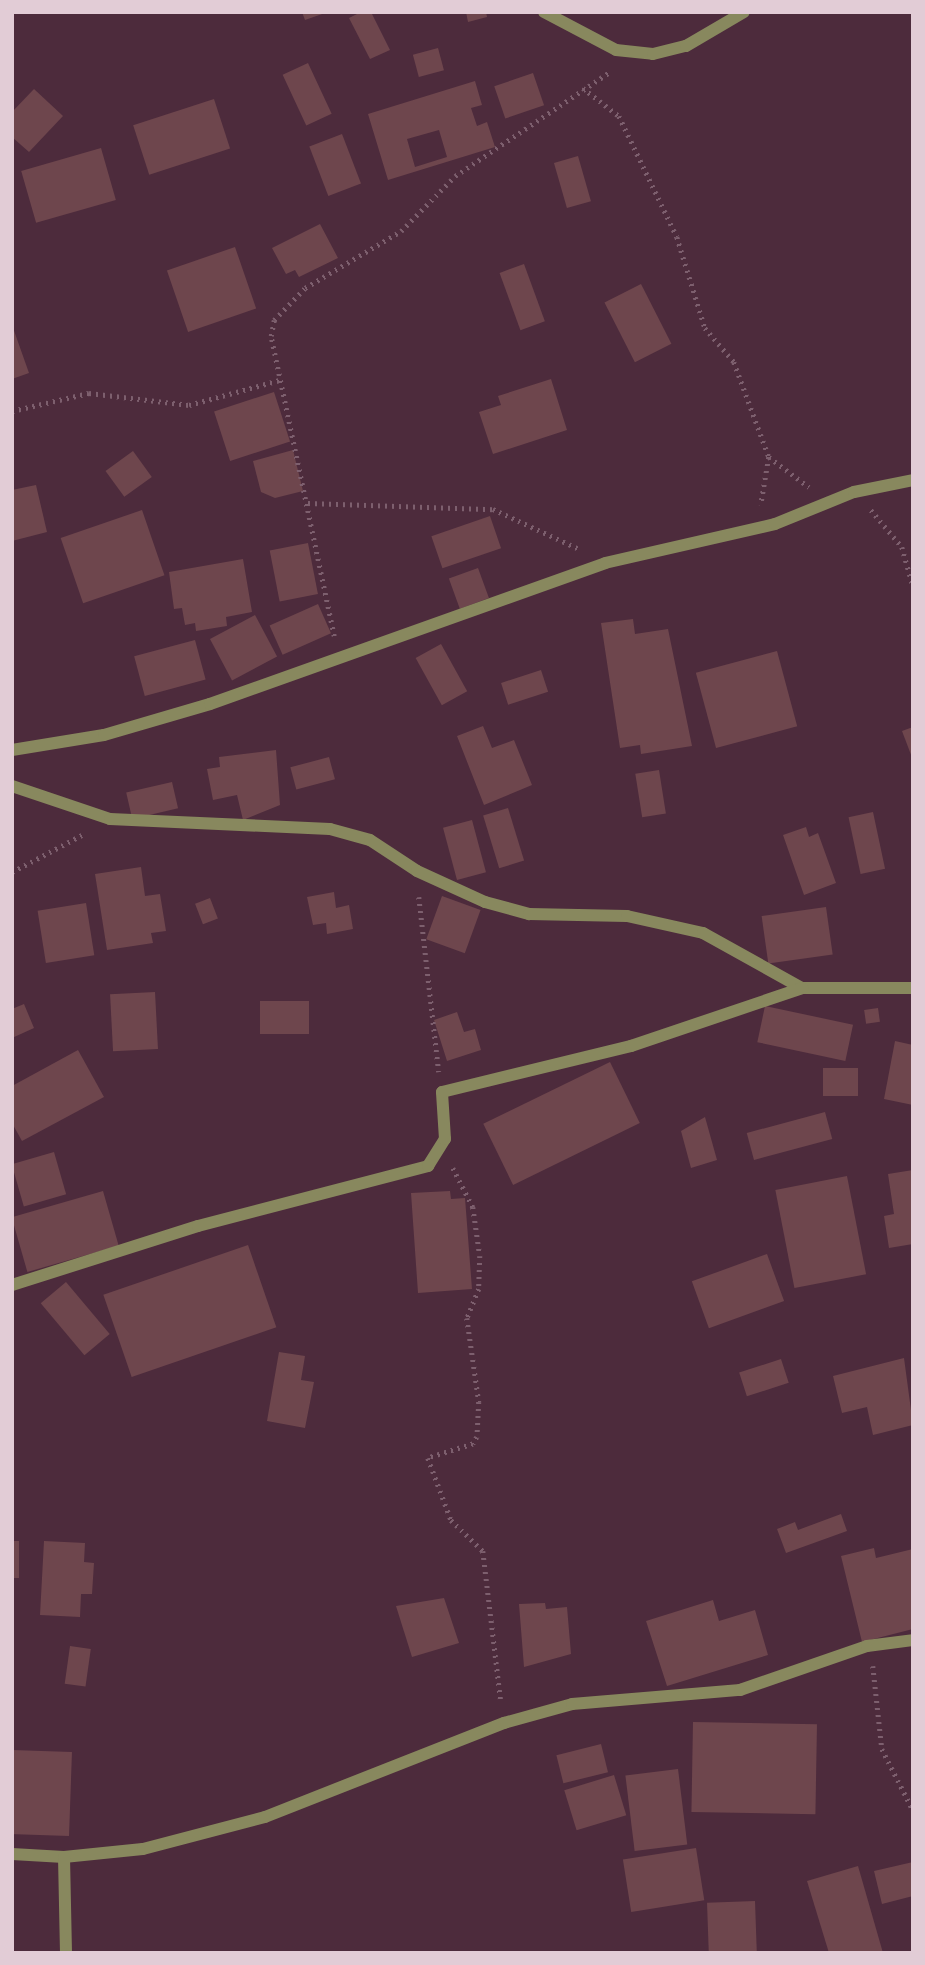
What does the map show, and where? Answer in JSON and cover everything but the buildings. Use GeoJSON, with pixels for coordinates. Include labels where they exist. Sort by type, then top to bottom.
{"type":"FeatureCollection","features":[{"type":"Feature","properties":{"kind":"street"},"geometry":{"type":"LineString","coordinates":[[544,12],[616,50],[653,54],[686,46],[744,12]]}},
{"type":"Feature","properties":{"kind":"street"},"geometry":{"type":"LineString","coordinates":[[12,750],[104,735],[605,563],[747,530],[854,492],[913,480]]}},
{"type":"Feature","properties":{"kind":"street"},"geometry":{"type":"LineString","coordinates":[[12,786],[110,820],[330,829],[370,840],[417,871],[529,914],[626,916],[703,933],[802,988]]}},
{"type":"Feature","properties":{"kind":"street"},"geometry":{"type":"LineString","coordinates":[[12,1286],[198,1226],[414,1171],[435,1154],[445,1139],[442,1092],[631,1046],[802,988],[913,988]]}},
{"type":"Feature","properties":{"kind":"street"},"geometry":{"type":"LineString","coordinates":[[12,1854],[64,1857],[143,1849],[265,1817],[504,1723],[572,1704],[740,1690],[867,1646],[913,1640]]}},
{"type":"Feature","properties":{"kind":"street"},"geometry":{"type":"LineString","coordinates":[[64,1857],[66,1953]]}},
{"type":"Feature","properties":{"kind":"path"},"geometry":{"type":"LineString","coordinates":[[338,656],[308,502],[271,336],[274,320],[289,301],[401,231],[455,176],[583,88],[653,54]]}},
{"type":"Feature","properties":{"kind":"path"},"geometry":{"type":"LineString","coordinates":[[583,88],[620,116],[677,237],[705,328],[734,362],[769,457],[761,505],[747,530]]}},
{"type":"Feature","properties":{"kind":"path"},"geometry":{"type":"LineString","coordinates":[[12,411],[89,393],[189,405],[281,380]]}},
{"type":"Feature","properties":{"kind":"path"},"geometry":{"type":"LineString","coordinates":[[769,457],[830,502]]}},
{"type":"Feature","properties":{"kind":"path"},"geometry":{"type":"LineString","coordinates":[[854,492],[896,537],[913,586]]}},
{"type":"Feature","properties":{"kind":"path"},"geometry":{"type":"LineString","coordinates":[[308,502],[493,509],[605,563]]}},
{"type":"Feature","properties":{"kind":"path"},"geometry":{"type":"LineString","coordinates":[[12,872],[110,820]]}},
{"type":"Feature","properties":{"kind":"path"},"geometry":{"type":"LineString","coordinates":[[417,871],[442,1092]]}},
{"type":"Feature","properties":{"kind":"path"},"geometry":{"type":"LineString","coordinates":[[435,1154],[456,1170],[473,1207],[479,1289],[467,1318],[479,1402],[473,1444],[433,1454],[429,1467],[451,1520],[483,1551],[504,1723]]}},
{"type":"Feature","properties":{"kind":"path"},"geometry":{"type":"LineString","coordinates":[[867,1646],[884,1757],[913,1810]]}}]}
